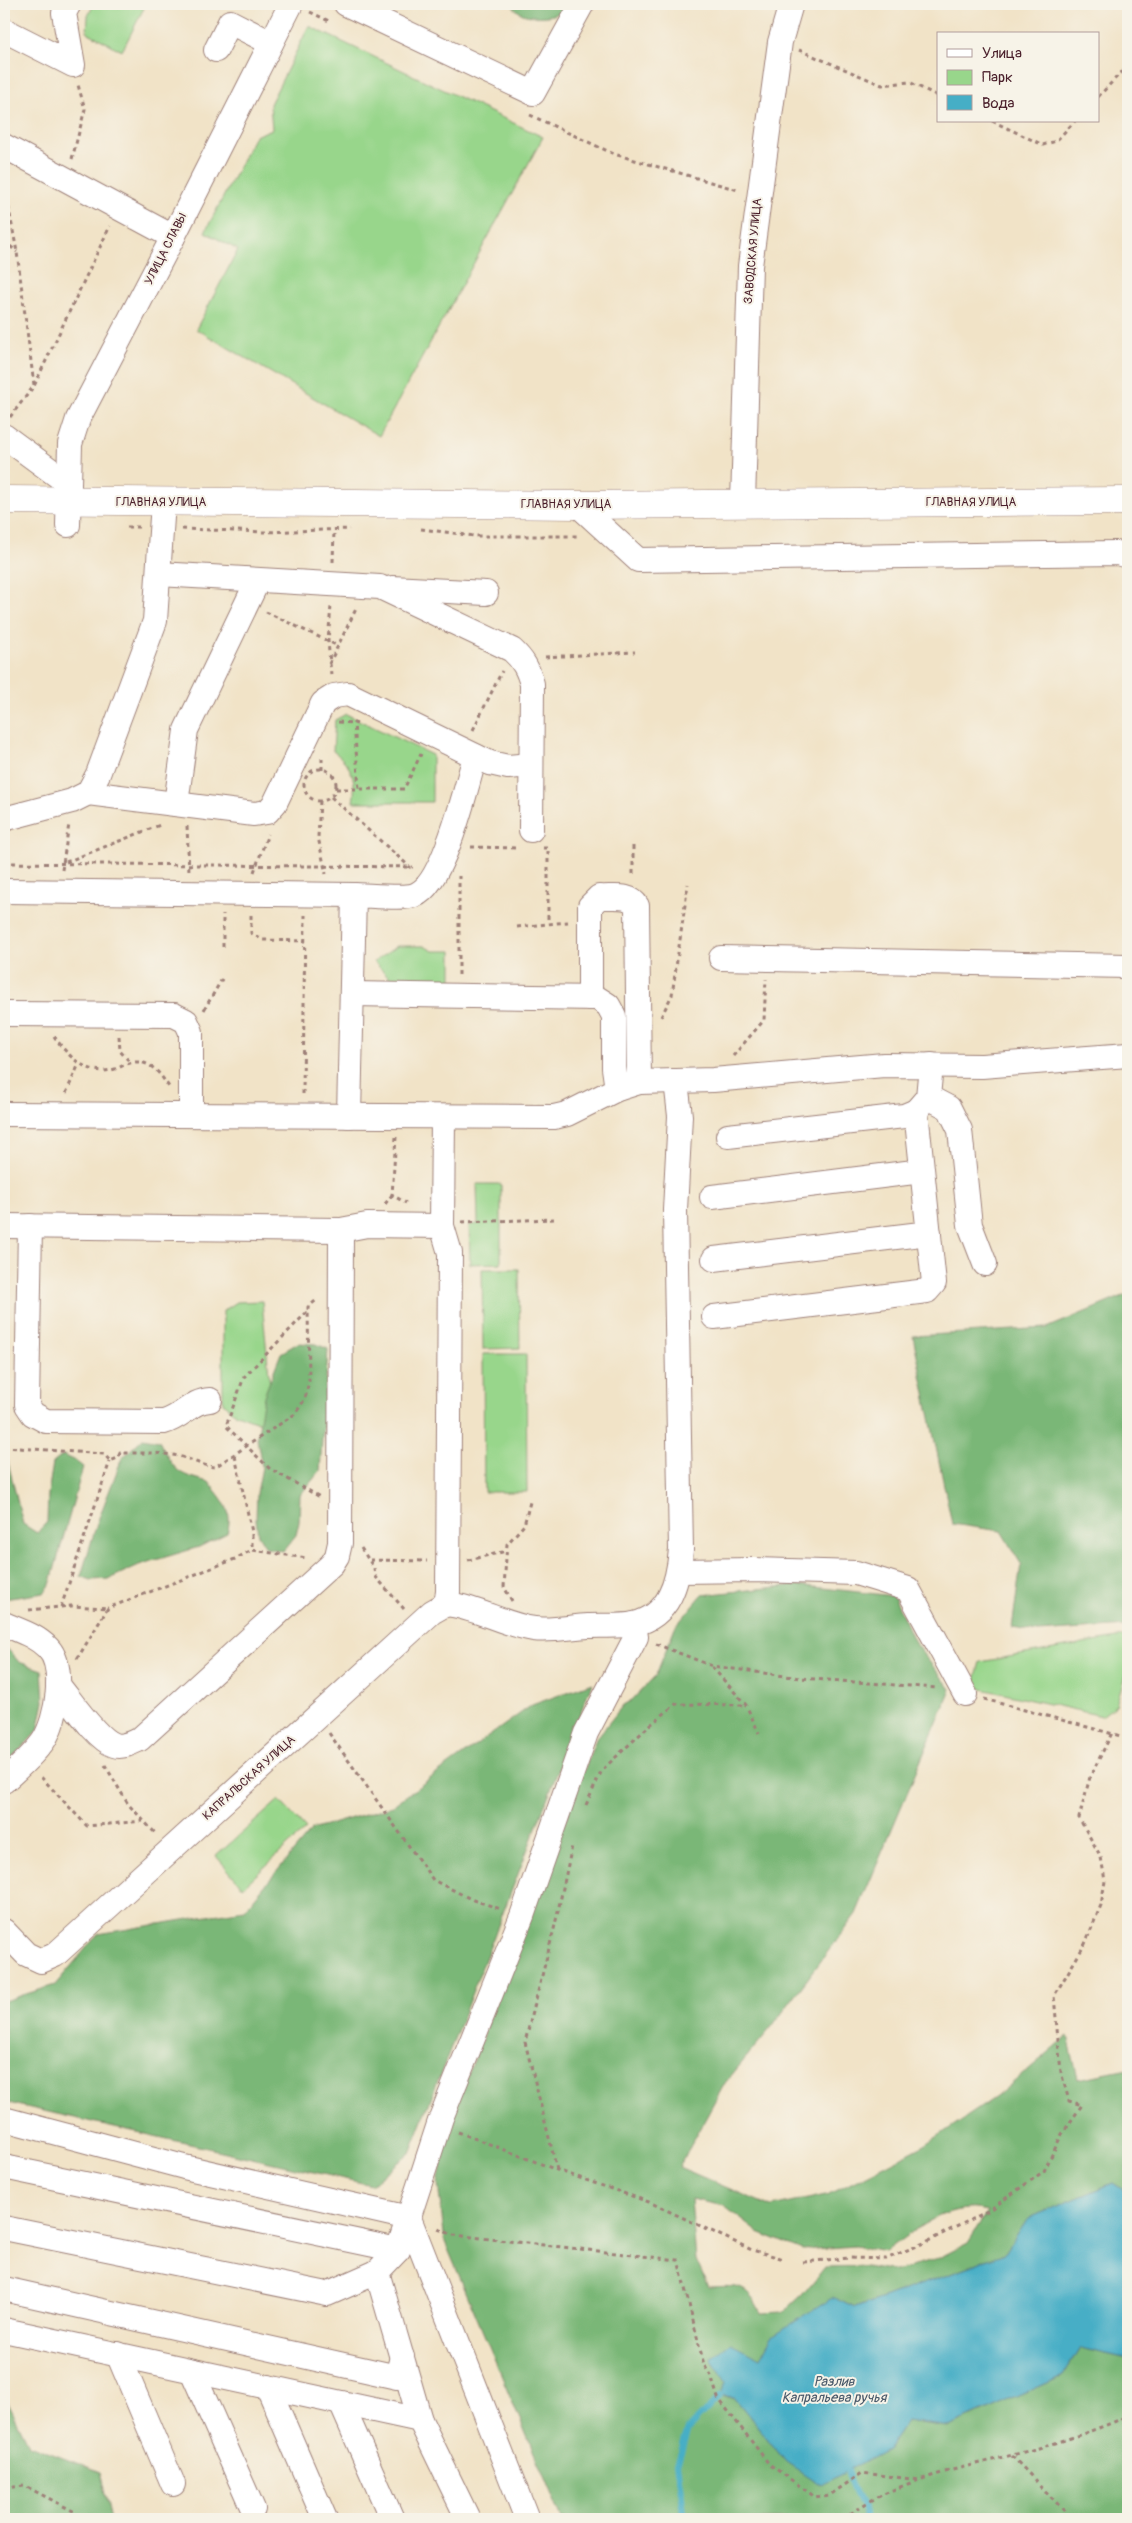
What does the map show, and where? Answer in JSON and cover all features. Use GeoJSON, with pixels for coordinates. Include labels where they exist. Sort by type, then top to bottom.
{"type":"FeatureCollection","features":[{"type":"Feature","properties":{"kind":"main road","name":"ГЛАВНАЯ УЛИЦА"},"geometry":{"type":"LineString","coordinates":[[4,500],[68,503],[162,515],[743,502],[1128,501]]}},
{"type":"Feature","properties":{"kind":"street"},"geometry":{"type":"LineString","coordinates":[[69,4],[64,13],[73,65]]}},
{"type":"Feature","properties":{"kind":"street","name":"УЛИЦА СЛАВЫ"},"geometry":{"type":"LineString","coordinates":[[68,503],[70,444],[78,418],[96,396],[173,237],[290,4]]}},
{"type":"Feature","properties":{"kind":"street"},"geometry":{"type":"LineString","coordinates":[[346,4],[533,93],[582,4]]}},
{"type":"Feature","properties":{"kind":"street","name":"ЗАВОДСКАЯ УЛИЦА"},"geometry":{"type":"LineString","coordinates":[[743,502],[750,266],[780,42],[791,4]]}},
{"type":"Feature","properties":{"kind":"street"},"geometry":{"type":"LineString","coordinates":[[216,50],[230,22],[271,43]]}},
{"type":"Feature","properties":{"kind":"street"},"geometry":{"type":"LineString","coordinates":[[4,30],[73,65]]}},
{"type":"Feature","properties":{"kind":"street"},"geometry":{"type":"LineString","coordinates":[[4,146],[173,237]]}},
{"type":"Feature","properties":{"kind":"street"},"geometry":{"type":"LineString","coordinates":[[6,427],[68,503]]}},
{"type":"Feature","properties":{"kind":"street"},"geometry":{"type":"LineString","coordinates":[[578,505],[638,560],[1117,553],[1128,556]]}},
{"type":"Feature","properties":{"kind":"street"},"geometry":{"type":"LineString","coordinates":[[80,797],[98,774],[153,626],[159,574],[162,515]]}},
{"type":"Feature","properties":{"kind":"street"},"geometry":{"type":"LineString","coordinates":[[159,574],[486,593]]}},
{"type":"Feature","properties":{"kind":"street"},"geometry":{"type":"LineString","coordinates":[[183,808],[186,730],[258,580]]}},
{"type":"Feature","properties":{"kind":"street"},"geometry":{"type":"LineString","coordinates":[[373,587],[517,654],[529,671],[532,684],[530,842]]}},
{"type":"Feature","properties":{"kind":"street"},"geometry":{"type":"LineString","coordinates":[[4,819],[80,797],[254,814],[267,812],[276,803],[323,703],[334,696],[348,694],[490,763],[508,767],[531,765]]}},
{"type":"Feature","properties":{"kind":"street"},"geometry":{"type":"LineString","coordinates":[[4,891],[414,895],[427,888],[448,867],[458,822],[469,753]]}},
{"type":"Feature","properties":{"kind":"street"},"geometry":{"type":"LineString","coordinates":[[349,1116],[354,895]]}},
{"type":"Feature","properties":{"kind":"street"},"geometry":{"type":"LineString","coordinates":[[590,998],[590,906],[599,897],[629,898],[637,906],[639,1029],[628,1085]]}},
{"type":"Feature","properties":{"kind":"street"},"geometry":{"type":"LineString","coordinates":[[721,958],[1128,966]]}},
{"type":"Feature","properties":{"kind":"street"},"geometry":{"type":"LineString","coordinates":[[352,994],[597,998],[608,1005],[614,1016],[614,1068],[628,1085]]}},
{"type":"Feature","properties":{"kind":"street"},"geometry":{"type":"LineString","coordinates":[[4,1014],[174,1015],[186,1021],[191,1032],[191,1115]]}},
{"type":"Feature","properties":{"kind":"street"},"geometry":{"type":"LineString","coordinates":[[4,1114],[554,1117],[567,1114],[628,1085],[713,1080],[884,1065],[982,1066],[1128,1055]]}},
{"type":"Feature","properties":{"kind":"street"},"geometry":{"type":"LineString","coordinates":[[714,1317],[927,1291],[934,1283],[922,1171],[922,1104],[931,1066]]}},
{"type":"Feature","properties":{"kind":"street"},"geometry":{"type":"LineString","coordinates":[[4,2228],[327,2294],[377,2272],[398,2250],[442,2118],[522,1916],[586,1733],[635,1631],[672,1596],[679,1571],[681,1550],[675,1210],[680,1116],[676,1081]]}},
{"type":"Feature","properties":{"kind":"street"},"geometry":{"type":"LineString","coordinates":[[728,1136],[904,1116],[922,1104],[950,1108],[960,1130],[970,1225],[985,1264]]}},
{"type":"Feature","properties":{"kind":"street"},"geometry":{"type":"LineString","coordinates":[[443,1117],[442,1226],[450,1253],[448,1561],[446,1604],[464,1606],[535,1629],[635,1631]]}},
{"type":"Feature","properties":{"kind":"street"},"geometry":{"type":"LineString","coordinates":[[712,1197],[922,1171]]}},
{"type":"Feature","properties":{"kind":"street"},"geometry":{"type":"LineString","coordinates":[[4,1226],[341,1230],[367,1225],[442,1226]]}},
{"type":"Feature","properties":{"kind":"street"},"geometry":{"type":"LineString","coordinates":[[30,1226],[27,1405],[33,1414],[46,1421],[164,1422],[176,1419],[200,1400],[210,1400]]}},
{"type":"Feature","properties":{"kind":"street"},"geometry":{"type":"LineString","coordinates":[[58,1685],[99,1735],[113,1745],[125,1746],[140,1740],[332,1564],[337,1556],[340,1543],[341,1230]]}},
{"type":"Feature","properties":{"kind":"street"},"geometry":{"type":"LineString","coordinates":[[714,1259],[929,1233]]}},
{"type":"Feature","properties":{"kind":"street"},"geometry":{"type":"LineString","coordinates":[[679,1571],[754,1570],[856,1573],[908,1589],[965,1694]]}},
{"type":"Feature","properties":{"kind":"street","name":"КАПРАЛЬСКАЯ УЛИЦА"},"geometry":{"type":"LineString","coordinates":[[4,1931],[26,1954],[41,1961],[55,1956],[418,1624],[432,1612],[446,1604]]}},
{"type":"Feature","properties":{"kind":"street"},"geometry":{"type":"LineString","coordinates":[[4,1624],[35,1636],[50,1649],[57,1668],[58,1685],[54,1710],[45,1738],[26,1761],[4,1781]]}},
{"type":"Feature","properties":{"kind":"street"},"geometry":{"type":"LineString","coordinates":[[4,2119],[184,2167],[409,2218]]}},
{"type":"Feature","properties":{"kind":"street"},"geometry":{"type":"LineString","coordinates":[[4,2167],[398,2250]]}},
{"type":"Feature","properties":{"kind":"street"},"geometry":{"type":"LineString","coordinates":[[409,2218],[527,2519]]}},
{"type":"Feature","properties":{"kind":"street"},"geometry":{"type":"LineString","coordinates":[[377,2272],[420,2420],[468,2519]]}},
{"type":"Feature","properties":{"kind":"street"},"geometry":{"type":"LineString","coordinates":[[4,2289],[397,2377],[402,2358]]}},
{"type":"Feature","properties":{"kind":"street"},"geometry":{"type":"LineString","coordinates":[[4,2330],[420,2420]]}},
{"type":"Feature","properties":{"kind":"street"},"geometry":{"type":"LineString","coordinates":[[118,2354],[173,2484]]}},
{"type":"Feature","properties":{"kind":"street"},"geometry":{"type":"LineString","coordinates":[[192,2371],[253,2509]]}},
{"type":"Feature","properties":{"kind":"street"},"geometry":{"type":"LineString","coordinates":[[268,2387],[325,2519]]}},
{"type":"Feature","properties":{"kind":"street"},"geometry":{"type":"LineString","coordinates":[[341,2403],[392,2519]]}},
{"type":"Feature","properties":{"kind":"path"},"geometry":{"type":"LineString","coordinates":[[780,42],[882,85],[909,82],[937,96]]}},
{"type":"Feature","properties":{"kind":"path"},"geometry":{"type":"LineString","coordinates":[[65,178],[70,169],[85,109],[73,65]]}},
{"type":"Feature","properties":{"kind":"path"},"geometry":{"type":"LineString","coordinates":[[1100,95],[1128,65]]}},
{"type":"Feature","properties":{"kind":"path"},"geometry":{"type":"LineString","coordinates":[[533,93],[524,112],[614,154],[758,196]]}},
{"type":"Feature","properties":{"kind":"path"},"geometry":{"type":"LineString","coordinates":[[994,122],[1043,145],[1056,141],[1074,122]]}},
{"type":"Feature","properties":{"kind":"path"},"geometry":{"type":"LineString","coordinates":[[4,184],[17,252],[34,386]]}},
{"type":"Feature","properties":{"kind":"path"},"geometry":{"type":"LineString","coordinates":[[6,427],[34,386],[119,208]]}},
{"type":"Feature","properties":{"kind":"path"},"geometry":{"type":"LineString","coordinates":[[4,241],[17,252]]}},
{"type":"Feature","properties":{"kind":"path"},"geometry":{"type":"LineString","coordinates":[[124,527],[162,515],[265,532],[351,529]]}},
{"type":"Feature","properties":{"kind":"path"},"geometry":{"type":"LineString","coordinates":[[413,528],[476,536],[585,536]]}},
{"type":"Feature","properties":{"kind":"path"},"geometry":{"type":"LineString","coordinates":[[334,531],[328,641],[329,665],[334,696]]}},
{"type":"Feature","properties":{"kind":"path"},"geometry":{"type":"LineString","coordinates":[[329,665],[373,587]]}},
{"type":"Feature","properties":{"kind":"path"},"geometry":{"type":"LineString","coordinates":[[247,603],[338,646]]}},
{"type":"Feature","properties":{"kind":"path"},"geometry":{"type":"LineString","coordinates":[[469,753],[517,654],[635,652]]}},
{"type":"Feature","properties":{"kind":"path"},"geometry":{"type":"LineString","coordinates":[[354,723],[359,789]]}},
{"type":"Feature","properties":{"kind":"path"},"geometry":{"type":"LineString","coordinates":[[336,789],[404,789],[430,734]]}},
{"type":"Feature","properties":{"kind":"path"},"geometry":{"type":"LineString","coordinates":[[327,771],[335,779],[336,789],[331,797],[320,801],[314,800],[305,791],[305,780],[312,772],[327,771]]}},
{"type":"Feature","properties":{"kind":"path"},"geometry":{"type":"LineString","coordinates":[[60,892],[63,863],[80,797]]}},
{"type":"Feature","properties":{"kind":"path"},"geometry":{"type":"LineString","coordinates":[[331,797],[411,868]]}},
{"type":"Feature","properties":{"kind":"path"},"geometry":{"type":"LineString","coordinates":[[303,1116],[305,940],[316,894],[326,866],[318,837],[320,801]]}},
{"type":"Feature","properties":{"kind":"path"},"geometry":{"type":"LineString","coordinates":[[63,863],[183,808],[190,893]]}},
{"type":"Feature","properties":{"kind":"path"},"geometry":{"type":"LineString","coordinates":[[267,812],[271,822],[266,845],[251,880],[251,933],[263,940],[305,940]]}},
{"type":"Feature","properties":{"kind":"path"},"geometry":{"type":"LineString","coordinates":[[466,852],[468,848],[530,842],[548,848],[548,922]]}},
{"type":"Feature","properties":{"kind":"path"},"geometry":{"type":"LineString","coordinates":[[629,898],[633,882],[633,846]]}},
{"type":"Feature","properties":{"kind":"path"},"geometry":{"type":"LineString","coordinates":[[4,863],[448,867],[459,996]]}},
{"type":"Feature","properties":{"kind":"path"},"geometry":{"type":"LineString","coordinates":[[639,1029],[661,1018],[672,995],[688,884]]}},
{"type":"Feature","properties":{"kind":"path"},"geometry":{"type":"LineString","coordinates":[[222,947],[223,894]]}},
{"type":"Feature","properties":{"kind":"path"},"geometry":{"type":"LineString","coordinates":[[517,927],[548,922],[590,922]]}},
{"type":"Feature","properties":{"kind":"path"},"geometry":{"type":"LineString","coordinates":[[713,1080],[764,1020],[767,959]]}},
{"type":"Feature","properties":{"kind":"path"},"geometry":{"type":"LineString","coordinates":[[186,1021],[204,1010],[222,979]]}},
{"type":"Feature","properties":{"kind":"path"},"geometry":{"type":"LineString","coordinates":[[40,1014],[63,1050],[79,1064],[101,1070],[116,1069],[130,1062],[143,1062],[156,1069],[171,1088],[177,1091],[191,1091]]}},
{"type":"Feature","properties":{"kind":"path"},"geometry":{"type":"LineString","coordinates":[[125,1015],[118,1041],[120,1051],[130,1062]]}},
{"type":"Feature","properties":{"kind":"path"},"geometry":{"type":"LineString","coordinates":[[61,1115],[66,1092],[79,1064]]}},
{"type":"Feature","properties":{"kind":"path"},"geometry":{"type":"LineString","coordinates":[[398,1116],[392,1195],[409,1205]]}},
{"type":"Feature","properties":{"kind":"path"},"geometry":{"type":"LineString","coordinates":[[442,1226],[452,1222],[554,1219]]}},
{"type":"Feature","properties":{"kind":"path"},"geometry":{"type":"LineString","coordinates":[[308,1312],[244,1377],[226,1426],[270,1469],[329,1503],[370,1560],[375,1576],[418,1624]]}},
{"type":"Feature","properties":{"kind":"path"},"geometry":{"type":"LineString","coordinates":[[235,1456],[252,1532],[252,1550]]}},
{"type":"Feature","properties":{"kind":"path"},"geometry":{"type":"LineString","coordinates":[[61,1607],[110,1461]]}},
{"type":"Feature","properties":{"kind":"path"},"geometry":{"type":"LineString","coordinates":[[521,1626],[520,1615],[504,1587],[507,1544],[524,1525],[530,1502]]}},
{"type":"Feature","properties":{"kind":"path"},"geometry":{"type":"LineString","coordinates":[[23,1610],[61,1607],[108,1608],[235,1559],[252,1550],[322,1560],[332,1564]]}},
{"type":"Feature","properties":{"kind":"path"},"geometry":{"type":"LineString","coordinates":[[370,1560],[466,1561],[507,1551]]}},
{"type":"Feature","properties":{"kind":"path"},"geometry":{"type":"LineString","coordinates":[[58,1685],[67,1675],[108,1608]]}},
{"type":"Feature","properties":{"kind":"path"},"geometry":{"type":"LineString","coordinates":[[635,1631],[712,1666],[800,1678],[945,1688],[1128,1738]]}},
{"type":"Feature","properties":{"kind":"path"},"geometry":{"type":"LineString","coordinates":[[712,1666],[746,1705],[759,1733]]}},
{"type":"Feature","properties":{"kind":"path"},"geometry":{"type":"LineString","coordinates":[[583,1811],[602,1770],[649,1726],[676,1704],[746,1705]]}},
{"type":"Feature","properties":{"kind":"path"},"geometry":{"type":"LineString","coordinates":[[318,1716],[433,1880],[474,1900],[522,1916]]}},
{"type":"Feature","properties":{"kind":"path"},"geometry":{"type":"LineString","coordinates":[[803,2262],[849,2258],[886,2259],[924,2243],[988,2211],[1044,2171],[1062,2134],[1082,2105],[1069,2101],[1061,2072],[1054,1996],[1085,1944],[1101,1904],[1105,1881],[1101,1857],[1079,1818],[1090,1777],[1112,1734]]}},
{"type":"Feature","properties":{"kind":"path"},"geometry":{"type":"LineString","coordinates":[[26,1761],[87,1826],[144,1821]]}},
{"type":"Feature","properties":{"kind":"path"},"geometry":{"type":"LineString","coordinates":[[103,1762],[128,1804],[158,1836]]}},
{"type":"Feature","properties":{"kind":"path"},"geometry":{"type":"LineString","coordinates":[[557,2170],[525,2042],[555,1925],[574,1837]]}},
{"type":"Feature","properties":{"kind":"path"},"geometry":{"type":"LineString","coordinates":[[442,2118],[448,2128],[557,2170],[649,2202],[752,2250],[784,2259]]}},
{"type":"Feature","properties":{"kind":"path"},"geometry":{"type":"LineString","coordinates":[[409,2218],[454,2235],[678,2260],[704,2365],[711,2376],[718,2398],[769,2464],[815,2497],[830,2495],[862,2473],[920,2480]]}},
{"type":"Feature","properties":{"kind":"path"},"geometry":{"type":"LineString","coordinates":[[844,2519],[861,2505],[920,2480],[1086,2434],[1128,2416]]}},
{"type":"Feature","properties":{"kind":"path"},"geometry":{"type":"LineString","coordinates":[[1011,2455],[1072,2519]]}},
{"type":"Feature","properties":{"kind":"path"},"geometry":{"type":"LineString","coordinates":[[4,2488],[25,2486],[75,2512],[79,2519]]}},
{"type":"Feature","properties":{"kind":"green space"},"geometry":{"type":"Polygon","coordinates":[[[94,4],[146,4],[122,51],[87,32],[88,16],[94,4]]]}},
{"type":"Feature","properties":{"kind":"green space"},"geometry":{"type":"Polygon","coordinates":[[[510,4],[570,4],[562,12],[550,16],[531,16],[520,12],[510,4]]]}},
{"type":"Feature","properties":{"kind":"green space"},"geometry":{"type":"Polygon","coordinates":[[[309,26],[543,137],[379,436],[196,329],[238,250],[205,232],[255,136],[272,129],[270,104],[309,26]]]}},
{"type":"Feature","properties":{"kind":"green space"},"geometry":{"type":"Polygon","coordinates":[[[346,714],[432,755],[432,802],[353,802],[354,787],[352,774],[345,762],[333,751],[335,720],[346,714]]]}},
{"type":"Feature","properties":{"kind":"green space"},"geometry":{"type":"Polygon","coordinates":[[[397,946],[424,946],[433,951],[452,951],[452,982],[393,981],[374,962],[397,946]]]}},
{"type":"Feature","properties":{"kind":"green space"},"geometry":{"type":"Polygon","coordinates":[[[477,1184],[501,1184],[501,1263],[470,1264],[469,1225],[478,1224],[477,1184]]]}},
{"type":"Feature","properties":{"kind":"green space"},"geometry":{"type":"Polygon","coordinates":[[[482,1269],[519,1269],[520,1348],[483,1349],[482,1269]]]}},
{"type":"Feature","properties":{"kind":"green space"},"geometry":{"type":"Polygon","coordinates":[[[1128,1294],[1128,1626],[1038,1632],[1012,1628],[1021,1564],[1001,1531],[952,1524],[913,1336],[1047,1328],[1128,1294]]]}},
{"type":"Feature","properties":{"kind":"green space"},"geometry":{"type":"Polygon","coordinates":[[[262,1301],[274,1428],[234,1413],[223,1403],[223,1311],[237,1302],[262,1301]]]}},
{"type":"Feature","properties":{"kind":"green space"},"geometry":{"type":"Polygon","coordinates":[[[298,1343],[316,1344],[328,1349],[320,1471],[300,1495],[299,1522],[296,1535],[283,1551],[266,1548],[258,1535],[256,1519],[257,1493],[262,1467],[257,1439],[264,1396],[281,1353],[298,1343]]]}},
{"type":"Feature","properties":{"kind":"green space"},"geometry":{"type":"Polygon","coordinates":[[[483,1354],[526,1354],[527,1492],[484,1492],[483,1354]]]}},
{"type":"Feature","properties":{"kind":"green space"},"geometry":{"type":"Polygon","coordinates":[[[143,1438],[159,1441],[177,1470],[209,1482],[228,1511],[229,1525],[227,1533],[199,1547],[139,1565],[109,1579],[91,1580],[81,1576],[97,1523],[122,1458],[143,1438]]]}},
{"type":"Feature","properties":{"kind":"green space"},"geometry":{"type":"Polygon","coordinates":[[[4,1446],[23,1524],[37,1533],[47,1522],[48,1494],[53,1463],[63,1455],[83,1467],[50,1585],[44,1593],[4,1599],[4,1446]]]}},
{"type":"Feature","properties":{"kind":"green space"},"geometry":{"type":"Polygon","coordinates":[[[796,1585],[894,1596],[916,1645],[951,1689],[856,1914],[770,2029],[725,2083],[679,2167],[772,2207],[830,2194],[925,2145],[996,2097],[1068,2036],[1078,2079],[1128,2069],[1128,2193],[1113,2183],[1027,2219],[1005,2253],[855,2308],[832,2297],[760,2358],[711,2358],[726,2382],[721,2397],[734,2397],[786,2462],[887,2450],[907,2421],[949,2427],[1063,2376],[1080,2348],[1128,2359],[1128,2519],[562,2519],[445,2242],[438,2184],[448,2128],[596,1739],[623,1705],[632,1700],[656,1675],[675,1627],[702,1595],[796,1585]],[[691,2199],[696,2260],[708,2287],[727,2286],[740,2288],[751,2296],[761,2313],[784,2312],[803,2294],[825,2267],[865,2266],[895,2271],[933,2261],[968,2243],[988,2211],[970,2209],[956,2210],[945,2214],[924,2224],[885,2252],[855,2246],[802,2250],[758,2232],[724,2206],[691,2199]]]}},
{"type":"Feature","properties":{"kind":"green space"},"geometry":{"type":"Polygon","coordinates":[[[1128,1636],[1128,1665],[1116,1705],[1102,1716],[973,1687],[980,1662],[1128,1636]]]}},
{"type":"Feature","properties":{"kind":"green space"},"geometry":{"type":"Polygon","coordinates":[[[4,1645],[19,1662],[42,1670],[44,1702],[38,1731],[4,1766],[4,1645]]]}},
{"type":"Feature","properties":{"kind":"green space"},"geometry":{"type":"Polygon","coordinates":[[[592,1683],[410,2153],[371,2185],[4,2102],[4,2001],[55,1985],[98,1934],[244,1910],[312,1830],[392,1806],[532,1705],[592,1683]]]}},
{"type":"Feature","properties":{"kind":"green space"},"geometry":{"type":"Polygon","coordinates":[[[279,1800],[306,1829],[243,1887],[216,1856],[279,1800]]]}},
{"type":"Feature","properties":{"kind":"green space"},"geometry":{"type":"Polygon","coordinates":[[[4,2395],[29,2445],[100,2472],[111,2519],[4,2519],[4,2395]]]}},
{"type":"Feature","properties":{"kind":"water","name":"Разлив Капральева ручья"},"geometry":{"type":"Polygon","coordinates":[[[1113,2183],[1128,2193],[1128,2359],[1080,2348],[1063,2376],[949,2427],[907,2421],[887,2450],[821,2485],[786,2462],[734,2397],[720,2396],[726,2382],[711,2358],[731,2343],[760,2358],[772,2336],[832,2297],[855,2308],[1005,2253],[1027,2219],[1113,2183]]]}},
{"type":"Feature","properties":{"kind":"waterway"},"geometry":{"type":"LineString","coordinates":[[685,2519],[677,2464],[688,2429],[720,2396]]}},
{"type":"Feature","properties":{"kind":"waterway"},"geometry":{"type":"LineString","coordinates":[[847,2471],[866,2519]]}}]}
